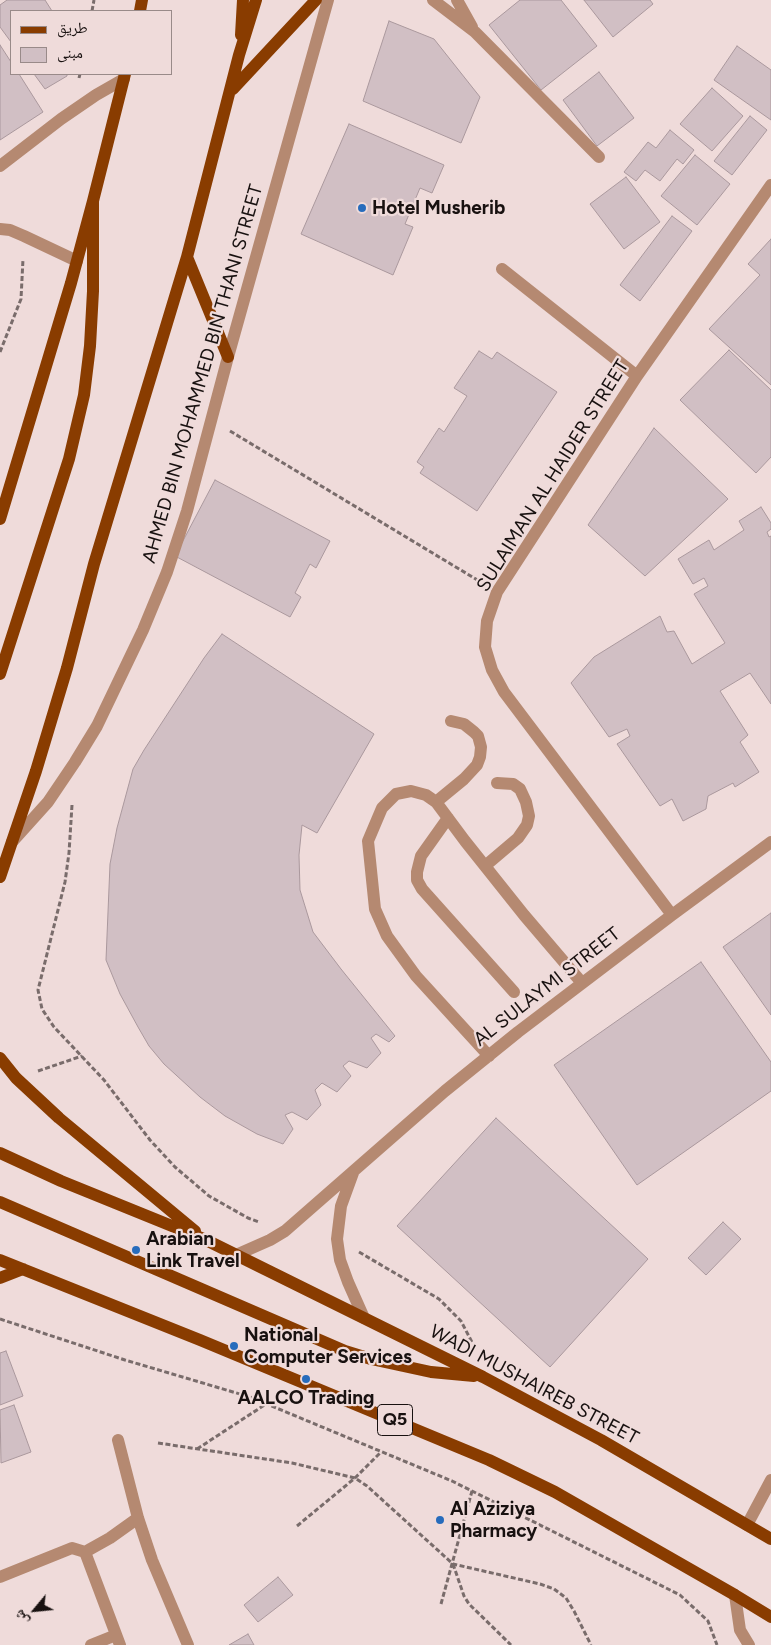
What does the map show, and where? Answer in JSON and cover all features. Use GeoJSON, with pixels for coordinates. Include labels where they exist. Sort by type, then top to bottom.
{"type":"FeatureCollection","features":[{"type":"Feature","properties":{"kind":"main road"},"geometry":{"type":"LineString","coordinates":[[239,55],[243,0]]}},
{"type":"Feature","properties":{"kind":"main road","name":"AHMED BIN MOHAMMED BIN THANI STREET"},"geometry":{"type":"LineString","coordinates":[[0,876],[36,771],[67,668],[94,564],[187,257],[239,55],[256,0]]}},
{"type":"Feature","properties":{"kind":"main road"},"geometry":{"type":"LineString","coordinates":[[231,91],[316,0]]}},
{"type":"Feature","properties":{"kind":"main road"},"geometry":{"type":"LineString","coordinates":[[0,519],[94,201],[124,77]]}},
{"type":"Feature","properties":{"kind":"main road"},"geometry":{"type":"LineString","coordinates":[[0,674],[69,459],[82,404],[90,346],[93,300],[94,201]]}},
{"type":"Feature","properties":{"kind":"main road"},"geometry":{"type":"LineString","coordinates":[[187,257],[228,357]]}},
{"type":"Feature","properties":{"kind":"main road"},"geometry":{"type":"LineString","coordinates":[[0,1058],[16,1078],[59,1118],[204,1239]]}},
{"type":"Feature","properties":{"kind":"main road","name":"WADI MUSHAIREB STREET"},"geometry":{"type":"LineString","coordinates":[[0,1153],[61,1181],[204,1239],[484,1377],[601,1440],[771,1539]]}},
{"type":"Feature","properties":{"kind":"main road"},"geometry":{"type":"LineString","coordinates":[[0,1202],[345,1351],[371,1359],[431,1372],[484,1377]]}},
{"type":"Feature","properties":{"kind":"main road","name":"Q5"},"geometry":{"type":"LineString","coordinates":[[0,1260],[235,1354],[489,1460],[555,1492],[735,1594],[771,1617]]}},
{"type":"Feature","properties":{"kind":"main road"},"geometry":{"type":"LineString","coordinates":[[0,1278],[23,1269]]}},
{"type":"Feature","properties":{"kind":"street","name":"AHMED BIN MOHAMMED BIN THANI STREET"},"geometry":{"type":"LineString","coordinates":[[12,842],[48,802],[97,726],[143,630],[167,572],[184,520],[328,0]]}},
{"type":"Feature","properties":{"kind":"street"},"geometry":{"type":"LineString","coordinates":[[433,0],[475,32],[599,157]]}},
{"type":"Feature","properties":{"kind":"street"},"geometry":{"type":"LineString","coordinates":[[457,0],[475,32]]}},
{"type":"Feature","properties":{"kind":"street"},"geometry":{"type":"LineString","coordinates":[[0,166],[61,119],[124,77]]}},
{"type":"Feature","properties":{"kind":"street","name":"SULAIMAN AL HAIDER STREET"},"geometry":{"type":"LineString","coordinates":[[672,915],[504,692],[492,670],[485,647],[487,621],[497,592],[637,376],[771,185]]}},
{"type":"Feature","properties":{"kind":"street"},"geometry":{"type":"LineString","coordinates":[[0,229],[10,230],[77,261]]}},
{"type":"Feature","properties":{"kind":"street"},"geometry":{"type":"LineString","coordinates":[[502,269],[637,376]]}},
{"type":"Feature","properties":{"kind":"street"},"geometry":{"type":"LineString","coordinates":[[436,802],[464,779],[477,765],[480,757],[478,736],[464,724],[452,721]]}},
{"type":"Feature","properties":{"kind":"street"},"geometry":{"type":"LineString","coordinates":[[485,866],[518,838],[527,825],[529,816],[526,802],[520,789],[513,784],[497,782]]}},
{"type":"Feature","properties":{"kind":"street"},"geometry":{"type":"LineString","coordinates":[[489,1056],[416,976],[387,936],[375,909],[368,841],[382,808],[396,794],[411,791],[426,795],[436,802],[485,866],[582,983]]}},
{"type":"Feature","properties":{"kind":"street"},"geometry":{"type":"LineString","coordinates":[[448,818],[421,856],[417,880],[422,890],[514,992]]}},
{"type":"Feature","properties":{"kind":"street","name":"AL SULAYMI STREET"},"geometry":{"type":"LineString","coordinates":[[236,1254],[286,1231],[445,1091],[582,983],[771,842]]}},
{"type":"Feature","properties":{"kind":"street","name":"AL SULAYMI STREET"},"geometry":{"type":"LineString","coordinates":[[354,1172],[340,1206],[336,1239],[340,1260],[364,1318]]}},
{"type":"Feature","properties":{"kind":"street"},"geometry":{"type":"LineString","coordinates":[[118,1440],[138,1518],[152,1560],[188,1645]]}},
{"type":"Feature","properties":{"kind":"street"},"geometry":{"type":"LineString","coordinates":[[747,1525],[771,1480]]}},
{"type":"Feature","properties":{"kind":"street"},"geometry":{"type":"LineString","coordinates":[[0,1577],[72,1548],[85,1552],[110,1538],[138,1518]]}},
{"type":"Feature","properties":{"kind":"street"},"geometry":{"type":"LineString","coordinates":[[85,1552],[118,1640],[91,1645]]}},
{"type":"Feature","properties":{"kind":"street"},"geometry":{"type":"LineString","coordinates":[[735,1594],[740,1630],[746,1643]]}},
{"type":"Feature","properties":{"kind":"path"},"geometry":{"type":"LineString","coordinates":[[0,352],[21,299],[24,236]]}},
{"type":"Feature","properties":{"kind":"path"},"geometry":{"type":"LineString","coordinates":[[212,420],[497,592]]}},
{"type":"Feature","properties":{"kind":"path"},"geometry":{"type":"LineString","coordinates":[[73,799],[65,882],[38,990],[42,1009],[54,1027],[104,1080],[150,1140],[175,1168],[209,1196],[248,1218],[286,1231]]}},
{"type":"Feature","properties":{"kind":"path"},"geometry":{"type":"LineString","coordinates":[[16,1078],[82,1056]]}},
{"type":"Feature","properties":{"kind":"path"},"geometry":{"type":"LineString","coordinates":[[336,1239],[439,1299],[461,1321],[475,1348],[484,1377]]}},
{"type":"Feature","properties":{"kind":"path"},"geometry":{"type":"LineString","coordinates":[[0,1319],[125,1360],[250,1397],[472,1491],[680,1595],[708,1622],[717,1645]]}},
{"type":"Feature","properties":{"kind":"path"},"geometry":{"type":"LineString","coordinates":[[196,1449],[266,1404]]}},
{"type":"Feature","properties":{"kind":"path"},"geometry":{"type":"LineString","coordinates":[[158,1443],[292,1463],[355,1478],[367,1486],[453,1564],[464,1596],[469,1604],[511,1645]]}},
{"type":"Feature","properties":{"kind":"path"},"geometry":{"type":"LineString","coordinates":[[297,1526],[355,1478],[381,1452]]}},
{"type":"Feature","properties":{"kind":"path"},"geometry":{"type":"LineString","coordinates":[[441,1604],[472,1491]]}},
{"type":"Feature","properties":{"kind":"path"},"geometry":{"type":"LineString","coordinates":[[453,1564],[540,1584],[554,1590],[566,1598],[591,1645]]}},
{"type":"Feature","properties":{"kind":"building"},"geometry":{"type":"Polygon","coordinates":[[[7,0],[45,0],[51,10],[10,10],[10,41],[0,27],[0,5],[7,0]]]}},
{"type":"Feature","properties":{"kind":"building"},"geometry":{"type":"Polygon","coordinates":[[[520,0],[561,0],[597,46],[541,90],[489,25],[520,0]]]}},
{"type":"Feature","properties":{"kind":"building"},"geometry":{"type":"Polygon","coordinates":[[[584,0],[650,0],[653,4],[613,37],[584,0]]]}},
{"type":"Feature","properties":{"kind":"building"},"geometry":{"type":"Polygon","coordinates":[[[389,21],[434,39],[480,97],[461,143],[363,101],[389,21]]]}},
{"type":"Feature","properties":{"kind":"building"},"geometry":{"type":"Polygon","coordinates":[[[0,45],[10,60],[10,75],[20,75],[43,112],[0,140],[0,45]]]}},
{"type":"Feature","properties":{"kind":"building"},"geometry":{"type":"Polygon","coordinates":[[[737,46],[771,70],[771,120],[714,80],[737,46]]]}},
{"type":"Feature","properties":{"kind":"building"},"geometry":{"type":"Polygon","coordinates":[[[599,72],[634,118],[597,146],[563,100],[599,72]]]}},
{"type":"Feature","properties":{"kind":"building"},"geometry":{"type":"Polygon","coordinates":[[[35,75],[67,75],[67,76],[45,89],[35,75]]]}},
{"type":"Feature","properties":{"kind":"building"},"geometry":{"type":"Polygon","coordinates":[[[712,88],[743,116],[712,151],[680,124],[712,88]]]}},
{"type":"Feature","properties":{"kind":"building"},"geometry":{"type":"Polygon","coordinates":[[[750,116],[767,130],[732,175],[714,161],[750,116]]]}},
{"type":"Feature","properties":{"kind":"building","name":"Hotel Musherib"},"geometry":{"type":"Polygon","coordinates":[[[349,124],[444,165],[432,193],[420,188],[405,224],[413,227],[393,275],[301,234],[349,124]]]}},
{"type":"Feature","properties":{"kind":"building"},"geometry":{"type":"Polygon","coordinates":[[[670,130],[694,150],[683,164],[677,159],[660,181],[645,170],[636,181],[624,172],[648,142],[656,148],[670,130]]]}},
{"type":"Feature","properties":{"kind":"building"},"geometry":{"type":"Polygon","coordinates":[[[695,155],[730,184],[697,225],[661,196],[695,155]]]}},
{"type":"Feature","properties":{"kind":"building"},"geometry":{"type":"Polygon","coordinates":[[[626,177],[660,222],[624,249],[590,204],[626,177]]]}},
{"type":"Feature","properties":{"kind":"building"},"geometry":{"type":"Polygon","coordinates":[[[672,216],[692,231],[640,301],[620,285],[672,216]]]}},
{"type":"Feature","properties":{"kind":"building"},"geometry":{"type":"Polygon","coordinates":[[[771,239],[771,385],[709,329],[760,275],[748,264],[771,239]]]}},
{"type":"Feature","properties":{"kind":"building"},"geometry":{"type":"Polygon","coordinates":[[[729,350],[771,390],[771,457],[756,473],[680,400],[729,350]]]}},
{"type":"Feature","properties":{"kind":"building"},"geometry":{"type":"Polygon","coordinates":[[[479,351],[492,359],[497,352],[557,392],[477,511],[420,473],[424,467],[417,462],[439,428],[444,432],[467,396],[454,388],[479,351]]]}},
{"type":"Feature","properties":{"kind":"building"},"geometry":{"type":"Polygon","coordinates":[[[654,428],[728,499],[645,576],[588,525],[654,428]]]}},
{"type":"Feature","properties":{"kind":"building"},"geometry":{"type":"Polygon","coordinates":[[[215,480],[330,541],[316,568],[310,564],[295,593],[301,597],[290,617],[175,556],[215,480]]]}},
{"type":"Feature","properties":{"kind":"building"},"geometry":{"type":"Polygon","coordinates":[[[761,507],[771,523],[771,529],[767,532],[769,537],[771,536],[771,704],[750,673],[720,691],[748,735],[740,742],[759,772],[735,787],[733,783],[708,796],[706,809],[683,821],[672,799],[660,806],[617,744],[630,736],[627,729],[609,737],[571,683],[594,657],[660,616],[667,632],[674,631],[692,664],[725,643],[694,594],[708,586],[704,578],[693,584],[678,559],[709,540],[714,550],[744,530],[739,521],[761,507]]]}},
{"type":"Feature","properties":{"kind":"building"},"geometry":{"type":"Polygon","coordinates":[[[222,634],[374,734],[317,833],[302,825],[299,855],[300,890],[313,932],[395,1036],[389,1042],[376,1034],[371,1038],[381,1053],[367,1068],[349,1061],[343,1066],[351,1076],[337,1092],[322,1083],[315,1090],[321,1105],[307,1120],[292,1112],[285,1115],[293,1129],[283,1144],[257,1134],[225,1116],[200,1097],[164,1064],[149,1046],[138,1027],[120,994],[106,960],[110,864],[117,828],[133,769],[204,658],[222,634]]]}},
{"type":"Feature","properties":{"kind":"building"},"geometry":{"type":"Polygon","coordinates":[[[771,913],[771,1015],[723,947],[771,913]]]}},
{"type":"Feature","properties":{"kind":"building"},"geometry":{"type":"Polygon","coordinates":[[[701,962],[771,1062],[771,1091],[637,1185],[554,1065],[701,962]]]}},
{"type":"Feature","properties":{"kind":"building"},"geometry":{"type":"Polygon","coordinates":[[[496,1118],[648,1259],[550,1367],[397,1226],[496,1118]]]}},
{"type":"Feature","properties":{"kind":"building"},"geometry":{"type":"Polygon","coordinates":[[[723,1222],[741,1239],[706,1275],[688,1258],[723,1222]]]}},
{"type":"Feature","properties":{"kind":"building"},"geometry":{"type":"Polygon","coordinates":[[[6,1351],[23,1396],[0,1405],[0,1353],[6,1351]]]}},
{"type":"Feature","properties":{"kind":"building"},"geometry":{"type":"Polygon","coordinates":[[[14,1405],[31,1452],[1,1463],[0,1410],[14,1405]]]}},
{"type":"Feature","properties":{"kind":"building"},"geometry":{"type":"Polygon","coordinates":[[[278,1577],[293,1595],[258,1622],[244,1605],[278,1577]]]}},
{"type":"Feature","properties":{"kind":"building"},"geometry":{"type":"Polygon","coordinates":[[[248,1634],[254,1645],[229,1645],[248,1634]]]}},
{"type":"Feature","properties":{"kind":"place","name":"Hotel Musherib"},"geometry":{"type":"Point","coordinates":[362,208]}},
{"type":"Feature","properties":{"kind":"place","name":"Arabian Link Travel"},"geometry":{"type":"Point","coordinates":[136,1250]}},
{"type":"Feature","properties":{"kind":"place","name":"National Computer Services"},"geometry":{"type":"Point","coordinates":[234,1346]}},
{"type":"Feature","properties":{"kind":"place","name":"AALCO Trading"},"geometry":{"type":"Point","coordinates":[306,1379]}},
{"type":"Feature","properties":{"kind":"place","name":"Al Aziziya Pharmacy"},"geometry":{"type":"Point","coordinates":[440,1520]}}]}
